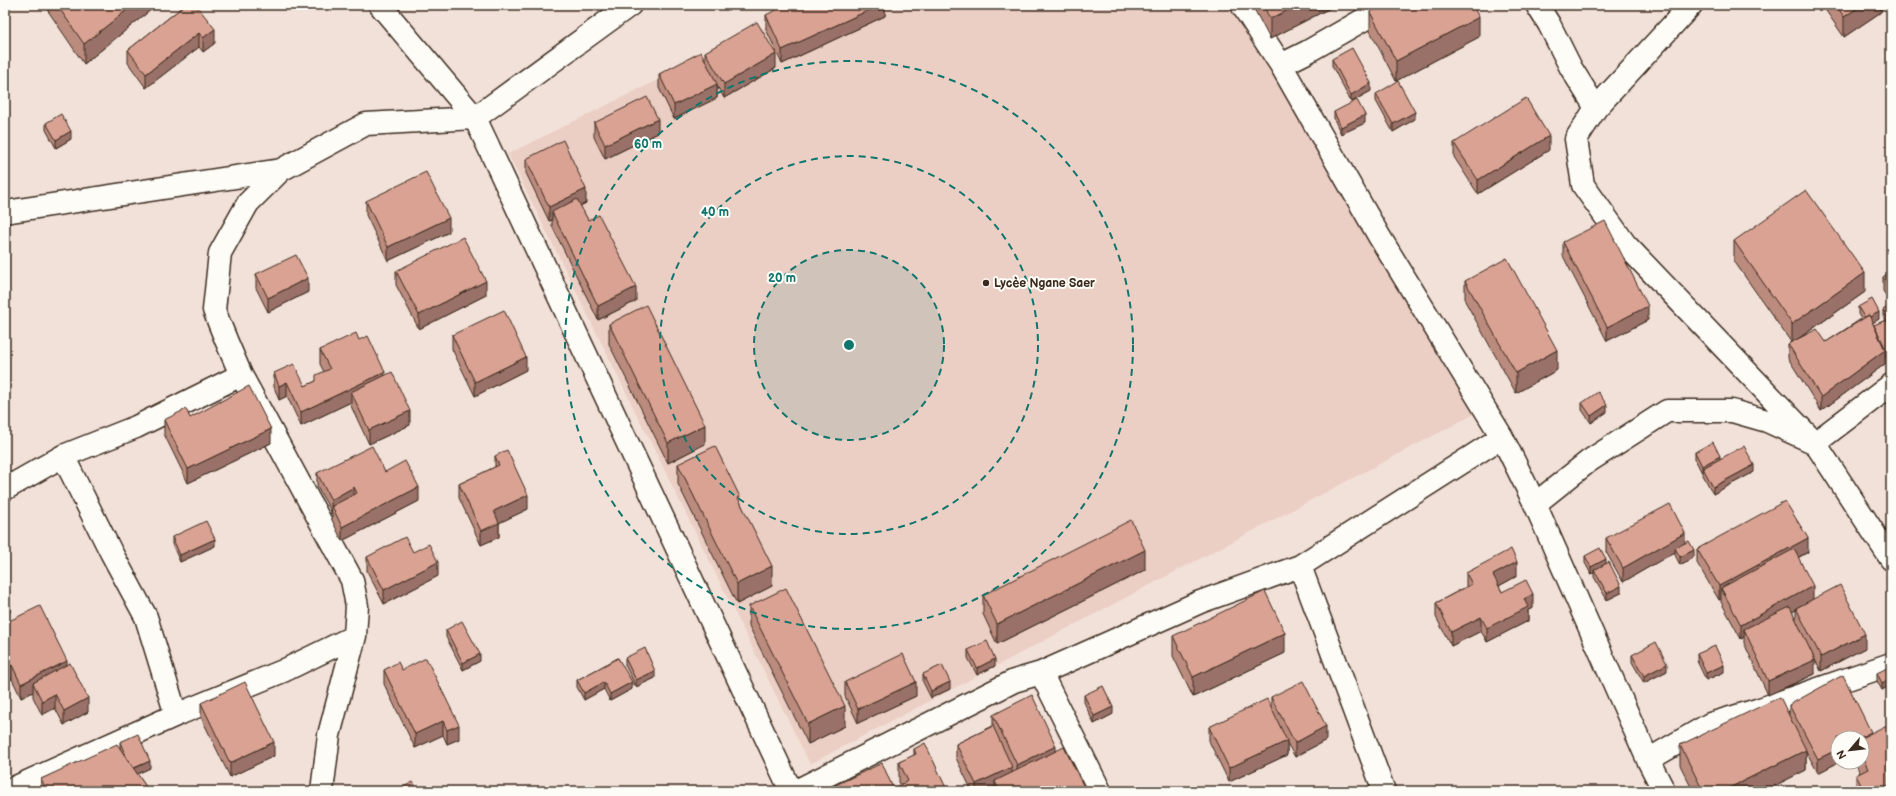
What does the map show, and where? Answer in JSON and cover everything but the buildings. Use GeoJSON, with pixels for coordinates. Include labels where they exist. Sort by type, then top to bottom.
{"type":"FeatureCollection","features":[{"type":"Feature","properties":{"kind":"street"},"geometry":{"type":"LineString","coordinates":[[380,5],[475,118],[791,791]]}},
{"type":"Feature","properties":{"kind":"street"},"geometry":{"type":"LineString","coordinates":[[322,791],[329,735],[355,636],[358,606],[352,580],[241,375],[214,310],[220,253],[248,203],[281,170],[366,124],[475,118],[630,5]]}},
{"type":"Feature","properties":{"kind":"street"},"geometry":{"type":"LineString","coordinates":[[1242,5],[1281,65],[1379,236],[1502,437],[1535,504],[1648,760],[1664,791]]}},
{"type":"Feature","properties":{"kind":"street"},"geometry":{"type":"LineString","coordinates":[[1281,65],[1313,49],[1389,5]]}},
{"type":"Feature","properties":{"kind":"street"},"geometry":{"type":"LineString","coordinates":[[1537,5],[1596,108]]}},
{"type":"Feature","properties":{"kind":"street"},"geometry":{"type":"LineString","coordinates":[[1691,5],[1596,108],[1576,139],[1583,185],[1625,244],[1815,442],[1891,559]]}},
{"type":"Feature","properties":{"kind":"street"},"geometry":{"type":"LineString","coordinates":[[5,212],[281,170]]}},
{"type":"Feature","properties":{"kind":"street"},"geometry":{"type":"LineString","coordinates":[[5,490],[63,456],[136,427],[241,375]]}},
{"type":"Feature","properties":{"kind":"street"},"geometry":{"type":"LineString","coordinates":[[1815,442],[1891,385]]}},
{"type":"Feature","properties":{"kind":"street"},"geometry":{"type":"LineString","coordinates":[[1535,504],[1589,461],[1667,411],[1732,411],[1767,421],[1815,442]]}},
{"type":"Feature","properties":{"kind":"street"},"geometry":{"type":"LineString","coordinates":[[796,791],[1014,681],[1041,673],[1200,602],[1300,566],[1502,437]]}},
{"type":"Feature","properties":{"kind":"street"},"geometry":{"type":"LineString","coordinates":[[63,456],[111,552],[146,617],[176,715]]}},
{"type":"Feature","properties":{"kind":"street"},"geometry":{"type":"LineString","coordinates":[[1300,566],[1384,791]]}},
{"type":"Feature","properties":{"kind":"street"},"geometry":{"type":"LineString","coordinates":[[10,786],[283,671],[355,636]]}},
{"type":"Feature","properties":{"kind":"street"},"geometry":{"type":"LineString","coordinates":[[1648,760],[1710,724],[1757,710],[1891,664]]}},
{"type":"Feature","properties":{"kind":"street"},"geometry":{"type":"LineString","coordinates":[[1041,673],[1100,791]]}},
{"type":"Feature","properties":{"kind":"shaded area","name":"Lycèe Ngane Saer"},"geometry":{"type":"Polygon","coordinates":[[[809,5],[1232,5],[1480,411],[810,764],[508,154],[809,5]]]}},
{"type":"Feature","properties":{"kind":"place","name":"Lycèe Ngane Saer"},"geometry":{"type":"Point","coordinates":[986,283]}}]}
